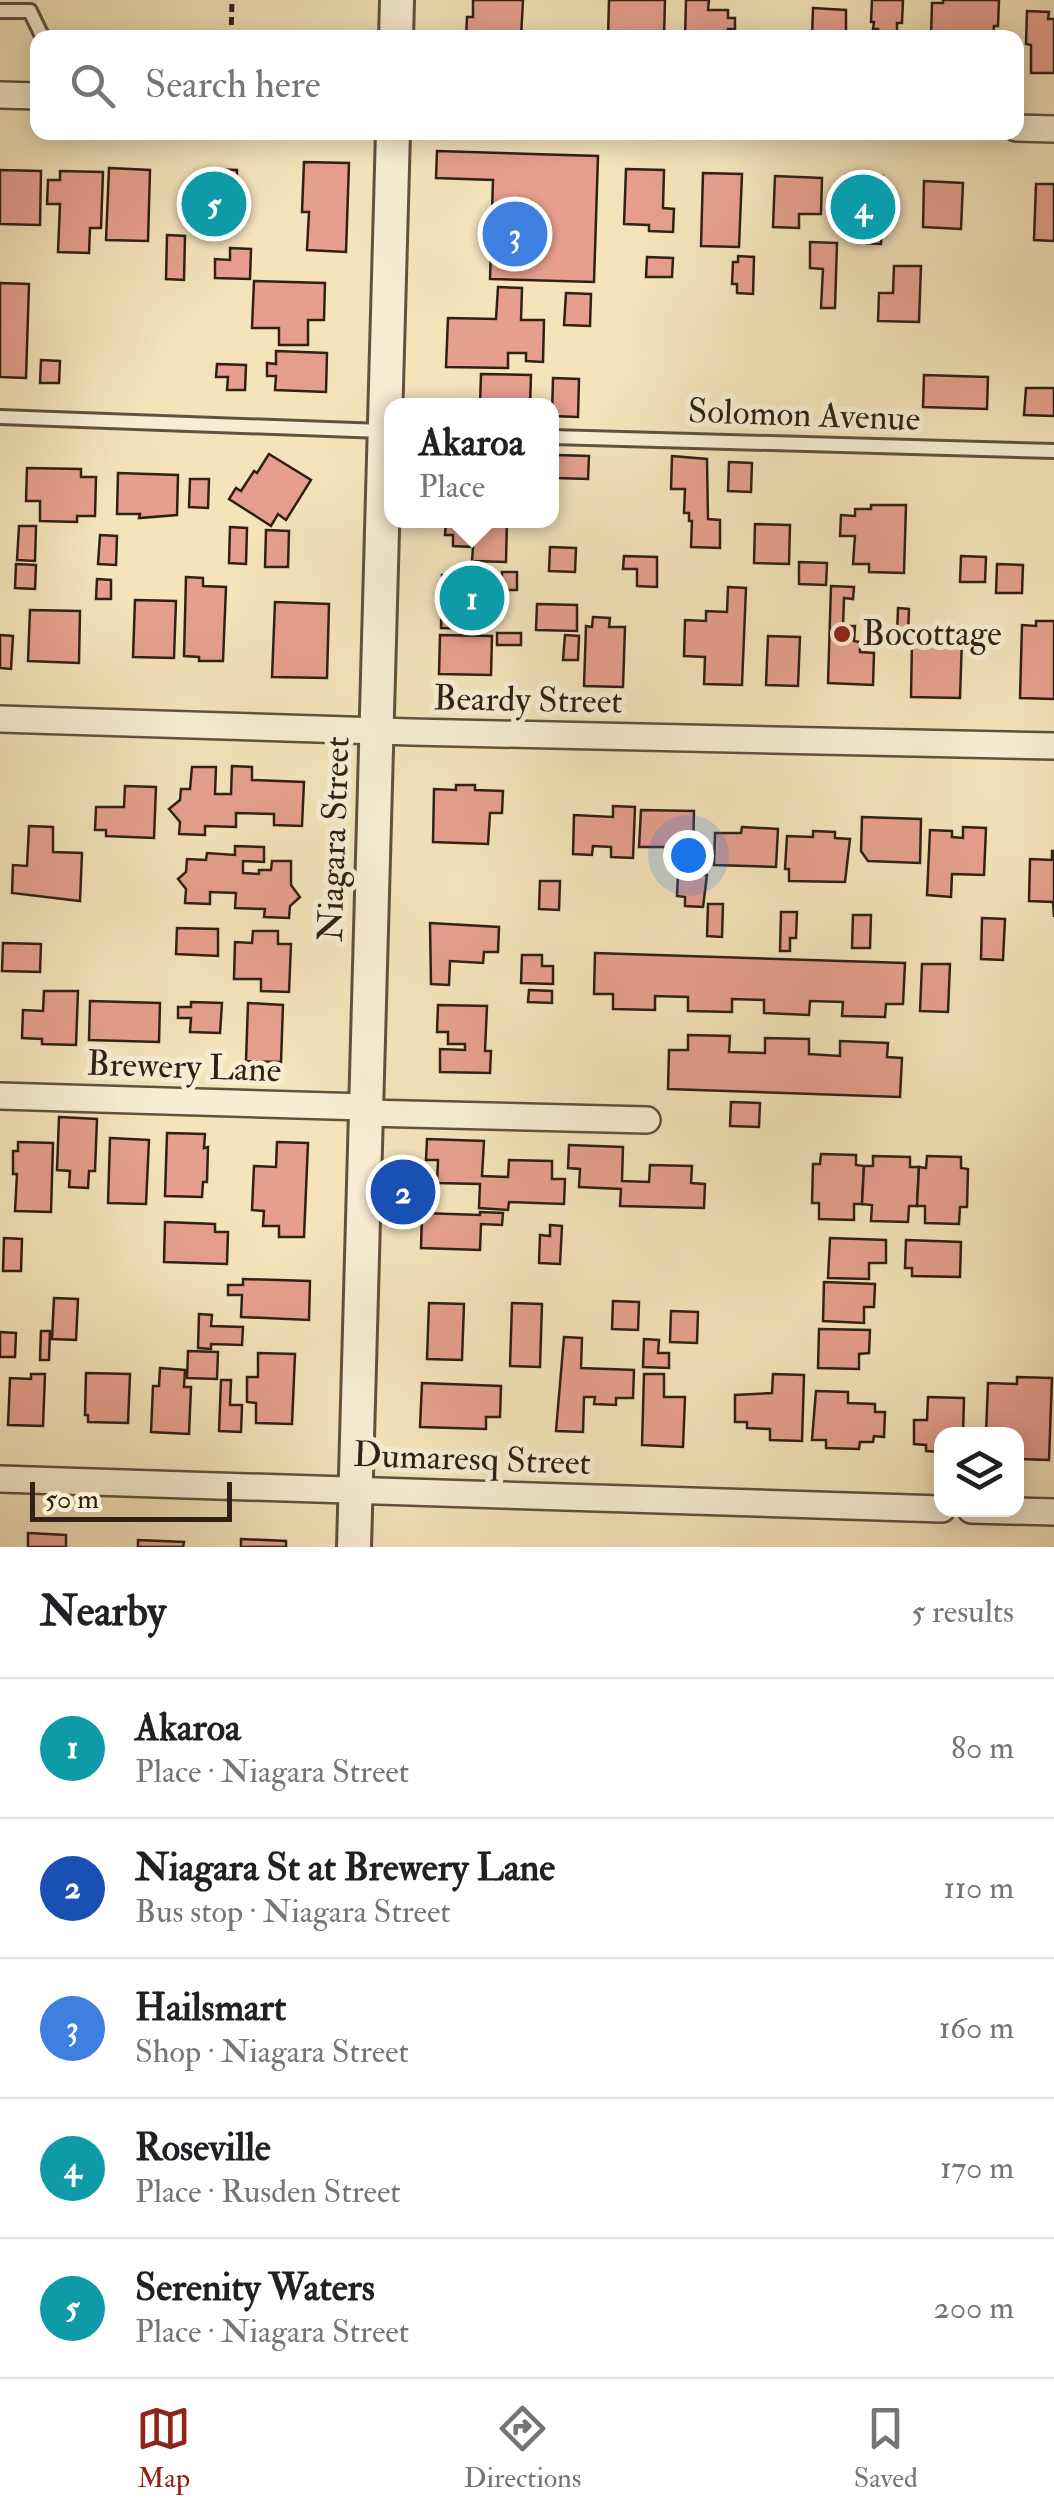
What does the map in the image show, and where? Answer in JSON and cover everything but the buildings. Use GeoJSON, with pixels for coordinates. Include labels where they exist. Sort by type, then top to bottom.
{"type":"FeatureCollection","features":[{"type":"Feature","properties":{"kind":"street"},"geometry":{"type":"LineString","coordinates":[[396,30],[398,0]]}},
{"type":"Feature","properties":{"kind":"street"},"geometry":{"type":"LineString","coordinates":[[0,94],[30,96]]}},
{"type":"Feature","properties":{"kind":"street"},"geometry":{"type":"LineString","coordinates":[[1024,128],[1054,129]]}},
{"type":"Feature","properties":{"kind":"street","name":"Niagara Street"},"geometry":{"type":"LineString","coordinates":[[389,398],[393,140]]}},
{"type":"Feature","properties":{"kind":"street","name":"Niagara Street"},"geometry":{"type":"LineString","coordinates":[[354,1547],[385,528]]}},
{"type":"Feature","properties":{"kind":"street","name":"Beardy Street"},"geometry":{"type":"LineString","coordinates":[[0,719],[1054,746]]}},
{"type":"Feature","properties":{"kind":"street","name":"Brewery Lane"},"geometry":{"type":"LineString","coordinates":[[0,1096],[647,1120]]}},
{"type":"Feature","properties":{"kind":"street","name":"Dumaresq Street"},"geometry":{"type":"LineString","coordinates":[[0,1479],[934,1508]]}},
{"type":"Feature","properties":{"kind":"street"},"geometry":{"type":"LineString","coordinates":[[1024,1511],[1054,1512]]}},
{"type":"Feature","properties":{"kind":"lane"},"geometry":{"type":"LineString","coordinates":[[0,10],[30,11],[39,30]]}},
{"type":"Feature","properties":{"kind":"lane"},"geometry":{"type":"LineString","coordinates":[[0,418],[384,431]]}},
{"type":"Feature","properties":{"kind":"lane","name":"Solomon Avenue"},"geometry":{"type":"LineString","coordinates":[[559,437],[1054,451]]}},
{"type":"Feature","properties":{"kind":"path"},"geometry":{"type":"LineString","coordinates":[[231,30],[232,0]]}},
{"type":"Feature","properties":{"kind":"place","name":"Serenity Waters"},"geometry":{"type":"Point","coordinates":[214,204]}},
{"type":"Feature","properties":{"kind":"place","name":"Roseville"},"geometry":{"type":"Point","coordinates":[863,207]}},
{"type":"Feature","properties":{"kind":"place","name":"Hailsmart"},"geometry":{"type":"Point","coordinates":[515,234]}},
{"type":"Feature","properties":{"kind":"place","name":"Akaroa"},"geometry":{"type":"Point","coordinates":[472,598]}},
{"type":"Feature","properties":{"kind":"place","name":"Bocottage"},"geometry":{"type":"Point","coordinates":[842,634]}},
{"type":"Feature","properties":{"kind":"place","name":"Niagara St at Brewery Lane"},"geometry":{"type":"Point","coordinates":[403,1192]}}]}
